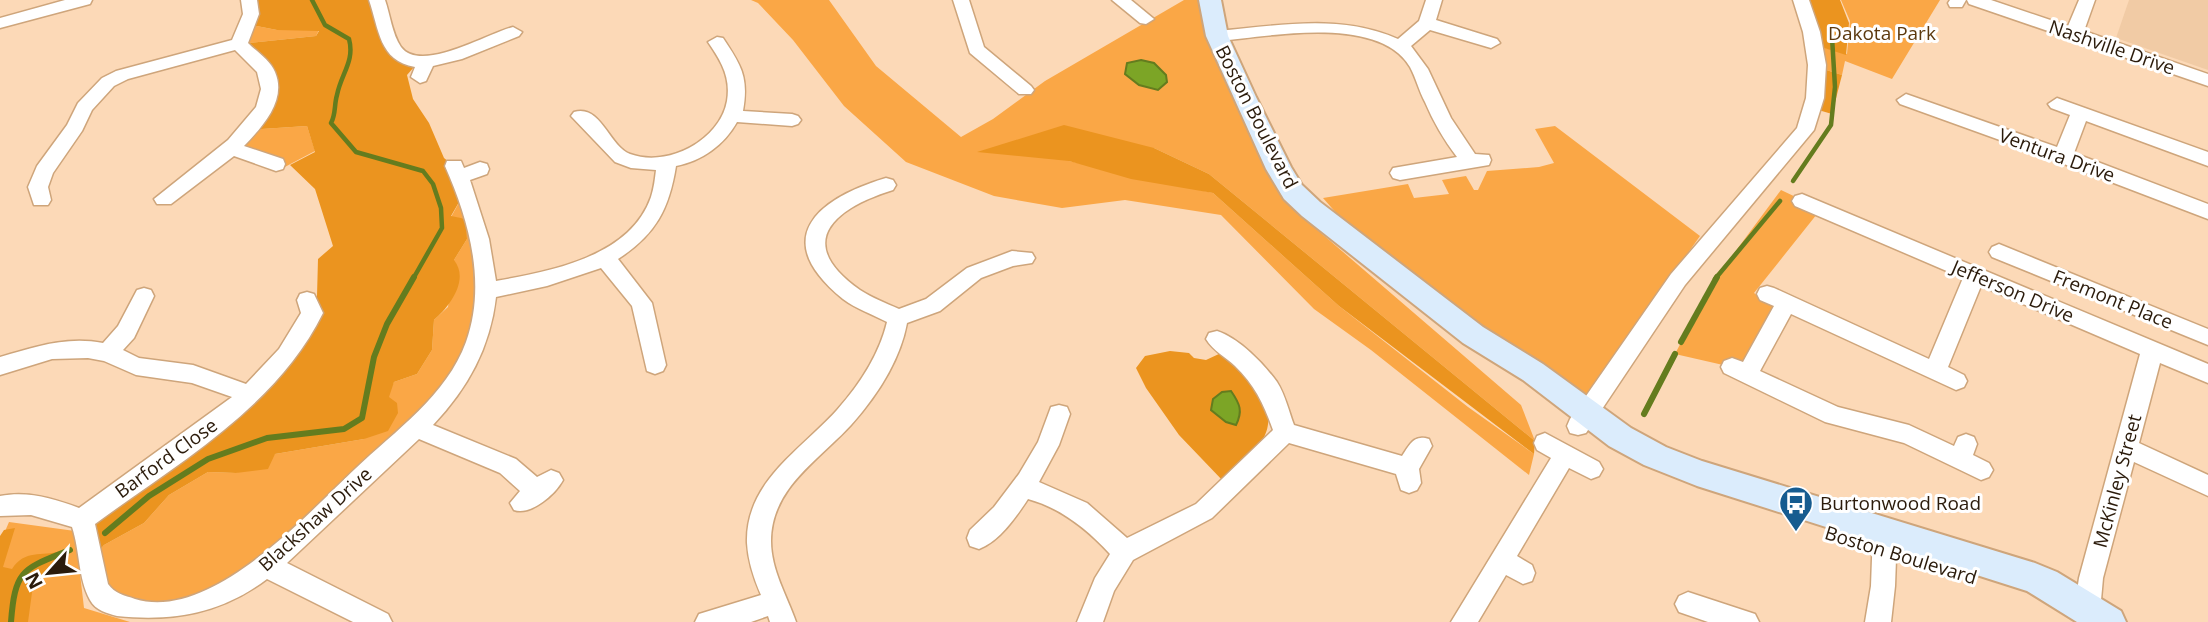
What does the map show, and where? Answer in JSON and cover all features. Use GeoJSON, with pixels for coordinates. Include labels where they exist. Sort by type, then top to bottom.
{"type":"FeatureCollection","features":[{"type":"Feature","properties":{"kind":"street"},"geometry":{"type":"LineString","coordinates":[[1,22],[84,0]]}},
{"type":"Feature","properties":{"kind":"street"},"geometry":{"type":"LineString","coordinates":[[239,44],[251,13],[249,0]]}},
{"type":"Feature","properties":{"kind":"street"},"geometry":{"type":"LineString","coordinates":[[377,0],[394,53],[423,70],[518,29]]}},
{"type":"Feature","properties":{"kind":"street"},"geometry":{"type":"LineString","coordinates":[[961,0],[976,49],[1026,90]]}},
{"type":"Feature","properties":{"kind":"street"},"geometry":{"type":"LineString","coordinates":[[1120,0],[1147,18]]}},
{"type":"Feature","properties":{"kind":"street","name":"Boston Boulevard"},"geometry":{"type":"LineString","coordinates":[[1210,0],[1279,169],[1293,191],[1329,225],[1473,335],[1533,372],[1583,420],[1674,465],[2056,605],[2098,617]]}},
{"type":"Feature","properties":{"kind":"street","name":"Boston Boulevard"},"geometry":{"type":"LineString","coordinates":[[1225,0],[1225,36]]}},
{"type":"Feature","properties":{"kind":"street"},"geometry":{"type":"LineString","coordinates":[[1400,46],[1427,23],[1434,0]]}},
{"type":"Feature","properties":{"kind":"street"},"geometry":{"type":"LineString","coordinates":[[1583,420],[1658,305],[1700,248],[1805,130],[1815,109],[1818,85],[1812,30],[1801,0]]}},
{"type":"Feature","properties":{"kind":"street","name":"Nashville Drive"},"geometry":{"type":"LineString","coordinates":[[1975,0],[2208,80]]}},
{"type":"Feature","properties":{"kind":"street"},"geometry":{"type":"LineString","coordinates":[[2074,34],[2087,0]]}},
{"type":"Feature","properties":{"kind":"street"},"geometry":{"type":"LineString","coordinates":[[1427,23],[1491,43]]}},
{"type":"Feature","properties":{"kind":"street"},"geometry":{"type":"LineString","coordinates":[[1225,36],[1301,26],[1330,26],[1365,33],[1400,46],[1413,59],[1434,104],[1462,152],[1477,161],[1409,172],[1427,190]]}},
{"type":"Feature","properties":{"kind":"street"},"geometry":{"type":"LineString","coordinates":[[578,115],[593,123],[612,152],[621,158],[667,164],[695,154],[715,142],[732,116],[739,96],[737,83],[724,50],[715,42]]}},
{"type":"Feature","properties":{"kind":"street"},"geometry":{"type":"LineString","coordinates":[[164,201],[232,148],[254,123],[270,91],[266,72],[239,44]]}},
{"type":"Feature","properties":{"kind":"street"},"geometry":{"type":"LineString","coordinates":[[44,200],[38,187],[44,171],[75,127],[85,107],[108,82],[122,75],[239,44]]}},
{"type":"Feature","properties":{"kind":"street","name":"Ventura Drive"},"geometry":{"type":"LineString","coordinates":[[1906,100],[2208,212]]}},
{"type":"Feature","properties":{"kind":"street"},"geometry":{"type":"LineString","coordinates":[[2057,104],[2208,159]]}},
{"type":"Feature","properties":{"kind":"street"},"geometry":{"type":"LineString","coordinates":[[2063,156],[2080,112]]}},
{"type":"Feature","properties":{"kind":"street"},"geometry":{"type":"LineString","coordinates":[[732,116],[792,120]]}},
{"type":"Feature","properties":{"kind":"street"},"geometry":{"type":"LineString","coordinates":[[232,148],[273,170]]}},
{"type":"Feature","properties":{"kind":"street"},"geometry":{"type":"LineString","coordinates":[[488,291],[556,277],[605,258],[623,246],[648,223],[663,194],[667,164]]}},
{"type":"Feature","properties":{"kind":"street","name":"Blackshaw Drive"},"geometry":{"type":"LineString","coordinates":[[81,520],[90,541],[97,588],[106,600],[143,614],[165,615],[196,606],[267,566],[415,427],[445,395],[464,368],[476,344],[488,291],[486,268],[464,170]]}},
{"type":"Feature","properties":{"kind":"street"},"geometry":{"type":"LineString","coordinates":[[888,185],[854,194],[831,207],[824,216],[816,238],[822,262],[839,283],[861,300],[898,318],[933,305],[974,274],[1004,262],[1029,258]]}},
{"type":"Feature","properties":{"kind":"street","name":"Jefferson Drive"},"geometry":{"type":"LineString","coordinates":[[1816,200],[1975,275],[2203,372]]}},
{"type":"Feature","properties":{"kind":"street","name":"Fremont Place"},"geometry":{"type":"LineString","coordinates":[[1999,253],[2023,253],[2207,333],[2203,372]]}},
{"type":"Feature","properties":{"kind":"street"},"geometry":{"type":"LineString","coordinates":[[605,258],[642,303],[656,368]]}},
{"type":"Feature","properties":{"kind":"street"},"geometry":{"type":"LineString","coordinates":[[1935,371],[1975,275]]}},
{"type":"Feature","properties":{"kind":"street"},"geometry":{"type":"LineString","coordinates":[[108,353],[126,332],[145,295]]}},
{"type":"Feature","properties":{"kind":"street","name":"Barford Close"},"geometry":{"type":"LineString","coordinates":[[81,520],[229,413],[250,394],[286,357],[303,333],[312,313],[305,298]]}},
{"type":"Feature","properties":{"kind":"street"},"geometry":{"type":"LineString","coordinates":[[1956,381],[1777,298],[1740,370],[1833,415],[1962,452],[1980,470]]}},
{"type":"Feature","properties":{"kind":"street"},"geometry":{"type":"LineString","coordinates":[[708,622],[780,611],[760,554],[762,512],[784,474],[832,431],[851,409],[889,351],[898,318]]}},
{"type":"Feature","properties":{"kind":"street"},"geometry":{"type":"LineString","coordinates":[[1215,339],[1243,360],[1269,389],[1285,432]]}},
{"type":"Feature","properties":{"kind":"street"},"geometry":{"type":"LineString","coordinates":[[0,366],[52,350],[88,349],[108,353],[136,366],[193,374],[250,394]]}},
{"type":"Feature","properties":{"kind":"street","name":"McKinley Street"},"geometry":{"type":"LineString","coordinates":[[2098,617],[2091,578],[2152,351]]}},
{"type":"Feature","properties":{"kind":"street"},"geometry":{"type":"LineString","coordinates":[[979,538],[1000,519],[1022,487],[1052,438],[1059,414]]}},
{"type":"Feature","properties":{"kind":"street"},"geometry":{"type":"LineString","coordinates":[[415,427],[508,466],[536,491]]}},
{"type":"Feature","properties":{"kind":"street"},"geometry":{"type":"LineString","coordinates":[[1285,432],[1408,475],[1421,446]]}},
{"type":"Feature","properties":{"kind":"street"},"geometry":{"type":"LineString","coordinates":[[1090,622],[1104,586],[1124,552],[1204,511],[1285,432]]}},
{"type":"Feature","properties":{"kind":"street"},"geometry":{"type":"LineString","coordinates":[[2127,448],[2208,486]]}},
{"type":"Feature","properties":{"kind":"street"},"geometry":{"type":"LineString","coordinates":[[1464,622],[1501,559],[1555,449],[1591,469]]}},
{"type":"Feature","properties":{"kind":"street"},"geometry":{"type":"LineString","coordinates":[[1022,487],[1052,496],[1090,516],[1124,552]]}},
{"type":"Feature","properties":{"kind":"street"},"geometry":{"type":"LineString","coordinates":[[0,506],[13,503],[34,505],[58,510],[81,520]]}},
{"type":"Feature","properties":{"kind":"street"},"geometry":{"type":"LineString","coordinates":[[1878,622],[1885,541]]}},
{"type":"Feature","properties":{"kind":"street"},"geometry":{"type":"LineString","coordinates":[[1501,559],[1523,573]]}},
{"type":"Feature","properties":{"kind":"street"},"geometry":{"type":"LineString","coordinates":[[267,566],[379,622]]}},
{"type":"Feature","properties":{"kind":"street"},"geometry":{"type":"LineString","coordinates":[[1688,604],[1716,617],[1745,622]]}},
{"type":"Feature","properties":{"kind":"shaded area"},"geometry":{"type":"Polygon","coordinates":[[[249,0],[376,0],[380,19],[414,67],[407,75],[413,99],[429,123],[444,158],[460,171],[466,190],[451,216],[466,219],[467,239],[454,260],[460,276],[459,284],[451,301],[434,320],[432,350],[417,374],[394,382],[389,397],[397,403],[398,413],[388,431],[364,439],[275,454],[268,469],[236,473],[208,472],[169,495],[144,523],[104,545],[92,559],[81,520],[244,393],[303,333],[317,296],[318,259],[333,246],[315,189],[290,165],[315,152],[307,126],[248,130],[270,91],[239,44],[316,36],[319,31],[277,30],[247,24],[249,0]]]}},
{"type":"Feature","properties":{"kind":"shaded area"},"geometry":{"type":"Polygon","coordinates":[[[1799,0],[1840,0],[1849,23],[1846,55],[1815,45],[1799,0]]]}},
{"type":"Feature","properties":{"kind":"shaded area"},"geometry":{"type":"Polygon","coordinates":[[[2129,0],[2208,0],[2208,70],[2116,38],[2129,0]]]}},
{"type":"Feature","properties":{"kind":"shaded area"},"geometry":{"type":"Polygon","coordinates":[[[1141,60],[1154,63],[1166,75],[1167,82],[1158,90],[1139,85],[1125,74],[1127,63],[1141,60]]]}},
{"type":"Feature","properties":{"kind":"shaded area"},"geometry":{"type":"Polygon","coordinates":[[[1817,67],[1842,75],[1832,114],[1815,109],[1817,67]]]}},
{"type":"Feature","properties":{"kind":"shaded area"},"geometry":{"type":"Polygon","coordinates":[[[1064,125],[1154,148],[1209,174],[1535,441],[1534,454],[1339,306],[1213,193],[1131,179],[1069,161],[977,152],[1064,125]]]}},
{"type":"Feature","properties":{"kind":"shaded area"},"geometry":{"type":"Polygon","coordinates":[[[1170,351],[1189,353],[1194,358],[1206,360],[1221,353],[1251,382],[1266,406],[1266,432],[1259,445],[1224,482],[1179,435],[1146,388],[1136,368],[1145,356],[1170,351]]]}},
{"type":"Feature","properties":{"kind":"shaded area"},"geometry":{"type":"Polygon","coordinates":[[[1231,391],[1240,408],[1236,425],[1226,422],[1211,410],[1213,399],[1222,392],[1231,391]]]}},
{"type":"Feature","properties":{"kind":"shaded area"},"geometry":{"type":"Polygon","coordinates":[[[15,528],[3,567],[12,569],[28,556],[61,551],[63,566],[34,578],[28,622],[0,622],[0,536],[4,530],[15,528]]]}},
{"type":"Feature","properties":{"kind":"green space"},"geometry":{"type":"Polygon","coordinates":[[[751,0],[829,0],[876,66],[961,137],[993,119],[1045,81],[1184,0],[1198,0],[1282,190],[1314,227],[1521,405],[1535,441],[1209,174],[1154,148],[1069,161],[1213,193],[1339,306],[1468,407],[1534,454],[1529,475],[1371,350],[1314,309],[1221,215],[1125,200],[1062,208],[994,196],[906,162],[844,106],[793,40],[758,3],[751,0]]]}},
{"type":"Feature","properties":{"kind":"green space","name":"Dakota Park"},"geometry":{"type":"Polygon","coordinates":[[[1841,0],[1940,0],[1892,79],[1845,61],[1842,75],[1817,67],[1815,45],[1847,54],[1850,21],[1841,0]]]}},
{"type":"Feature","properties":{"kind":"green space"},"geometry":{"type":"Polygon","coordinates":[[[247,24],[277,30],[319,30],[316,36],[239,44],[247,24]]]}},
{"type":"Feature","properties":{"kind":"green space"},"geometry":{"type":"Polygon","coordinates":[[[307,126],[315,151],[281,169],[232,148],[248,130],[307,126]]]}},
{"type":"Feature","properties":{"kind":"green space"},"geometry":{"type":"Polygon","coordinates":[[[1555,126],[1700,236],[1583,401],[1398,265],[1338,215],[1323,198],[1408,184],[1414,198],[1449,194],[1442,180],[1466,176],[1474,190],[1478,190],[1487,171],[1539,167],[1554,163],[1535,129],[1555,126]]]}},
{"type":"Feature","properties":{"kind":"green space"},"geometry":{"type":"Polygon","coordinates":[[[466,190],[487,268],[476,343],[415,427],[267,566],[196,605],[106,600],[92,559],[104,545],[144,523],[169,495],[208,472],[236,473],[275,454],[364,439],[394,382],[417,374],[432,350],[434,320],[448,307],[454,260],[467,239],[465,219],[451,217],[466,190]]]}},
{"type":"Feature","properties":{"kind":"green space"},"geometry":{"type":"Polygon","coordinates":[[[1781,190],[1821,209],[1754,293],[1781,312],[1745,370],[1675,354],[1712,283],[1781,190]]]}},
{"type":"Feature","properties":{"kind":"green space"},"geometry":{"type":"Polygon","coordinates":[[[9,522],[75,531],[84,608],[130,622],[0,622],[0,543],[9,522]]]}},
{"type":"Feature","properties":{"kind":"waterway"},"geometry":{"type":"LineString","coordinates":[[312,0],[325,25],[349,39],[349,61],[339,87],[331,123],[356,152],[423,171],[433,184],[441,208],[442,228],[413,279]]}},
{"type":"Feature","properties":{"kind":"waterway"},"geometry":{"type":"LineString","coordinates":[[1793,181],[1831,125],[1835,87],[1832,37]]}},
{"type":"Feature","properties":{"kind":"waterway"},"geometry":{"type":"LineString","coordinates":[[1715,279],[1780,201]]}},
{"type":"Feature","properties":{"kind":"waterway"},"geometry":{"type":"LineString","coordinates":[[105,533],[149,496],[208,459],[267,438],[344,429],[362,418],[374,357],[387,324],[414,277]]}},
{"type":"Feature","properties":{"kind":"waterway"},"geometry":{"type":"LineString","coordinates":[[1681,342],[1717,277]]}},
{"type":"Feature","properties":{"kind":"waterway"},"geometry":{"type":"LineString","coordinates":[[1644,414],[1675,354]]}},
{"type":"Feature","properties":{"kind":"waterway"},"geometry":{"type":"LineString","coordinates":[[11,622],[15,591],[24,573],[70,550]]}},
{"type":"Feature","properties":{"kind":"place","name":"Burtonwood Road"},"geometry":{"type":"Point","coordinates":[1796,533]}}]}
